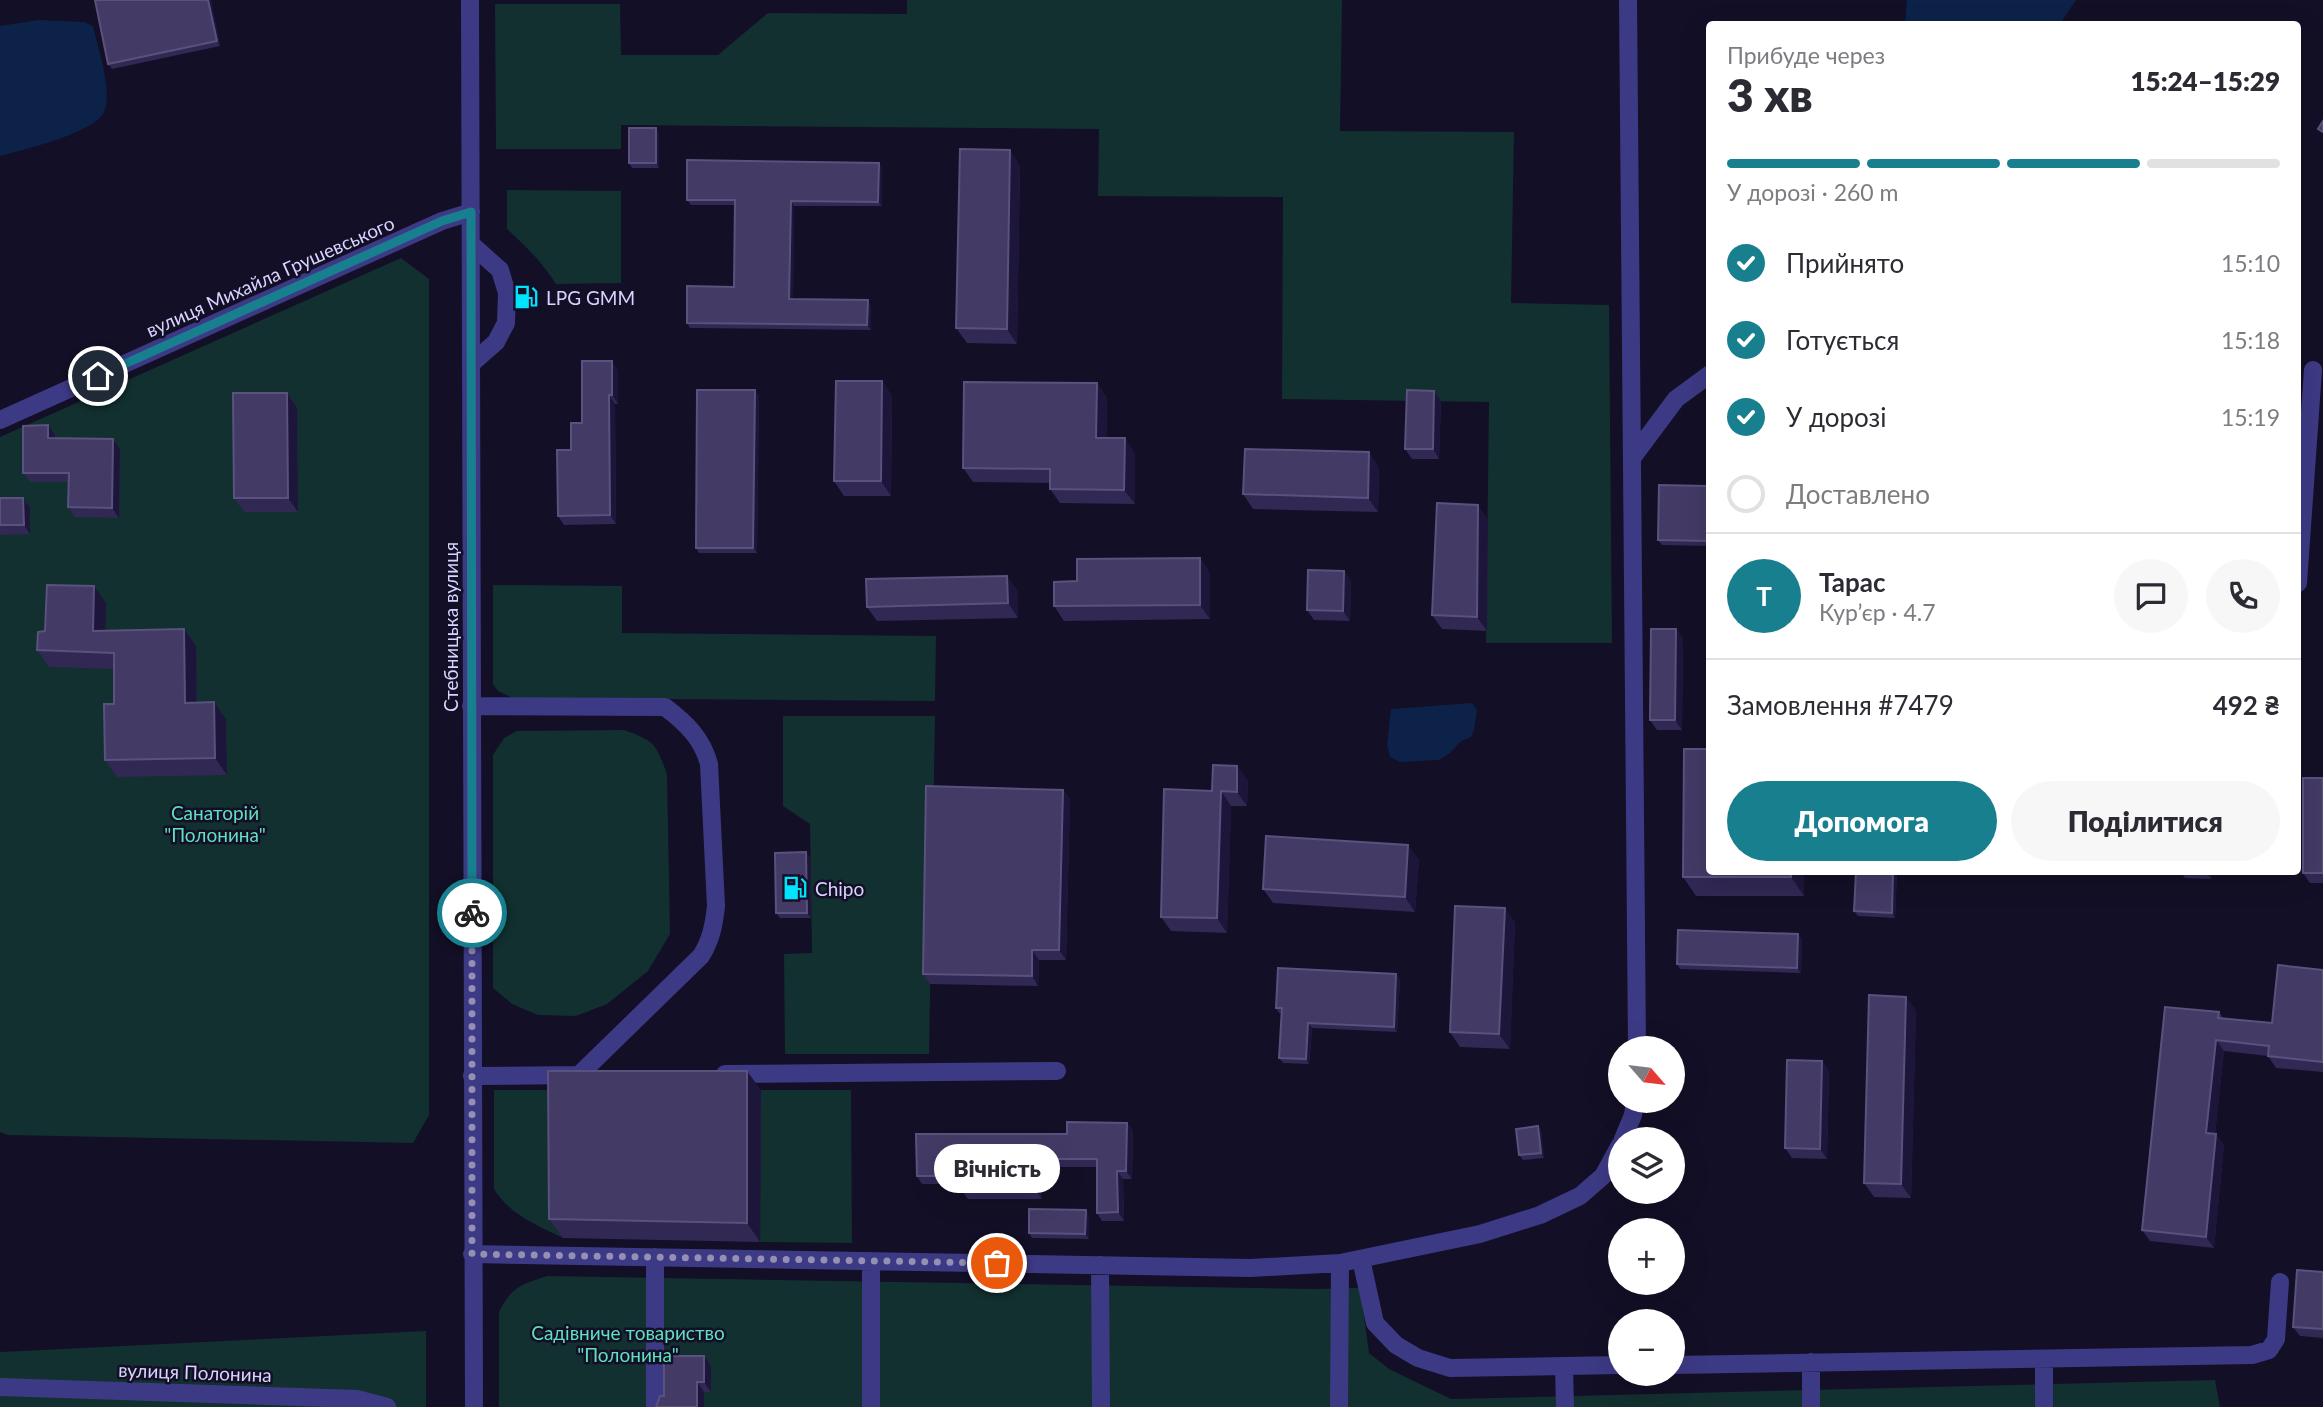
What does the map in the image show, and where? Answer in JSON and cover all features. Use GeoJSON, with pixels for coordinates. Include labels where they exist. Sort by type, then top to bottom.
{"type":"FeatureCollection","features":[{"type":"Feature","properties":{"kind":"street","name":"Стебницька вулиця"},"geometry":{"type":"LineString","coordinates":[[470,0],[474,1407]]}},
{"type":"Feature","properties":{"kind":"street"},"geometry":{"type":"LineString","coordinates":[[1628,0],[1637,1036]]}},
{"type":"Feature","properties":{"kind":"street","name":"вулиця Михайла Грушевського"},"geometry":{"type":"LineString","coordinates":[[0,420],[442,221],[471,212]]}},
{"type":"Feature","properties":{"kind":"street"},"geometry":{"type":"LineString","coordinates":[[471,244],[500,270],[507,293],[506,323],[501,333],[496,342],[471,364]]}},
{"type":"Feature","properties":{"kind":"street"},"geometry":{"type":"LineString","coordinates":[[2301,534],[2311,370]]}},
{"type":"Feature","properties":{"kind":"street"},"geometry":{"type":"LineString","coordinates":[[1632,457],[1675,399],[1706,377]]}},
{"type":"Feature","properties":{"kind":"street"},"geometry":{"type":"LineString","coordinates":[[471,706],[665,707],[696,734],[706,752],[709,764],[716,905],[709,943],[701,957],[579,1075]]}},
{"type":"Feature","properties":{"kind":"street"},"geometry":{"type":"LineString","coordinates":[[702,1074],[1057,1071]]}},
{"type":"Feature","properties":{"kind":"street"},"geometry":{"type":"LineString","coordinates":[[472,1076],[606,1075]]}},
{"type":"Feature","properties":{"kind":"street"},"geometry":{"type":"LineString","coordinates":[[472,1254],[655,1262],[1100,1270],[1250,1268],[1340,1263],[1480,1234],[1540,1215],[1580,1196],[1604,1176],[1608,1168]]}},
{"type":"Feature","properties":{"kind":"street"},"geometry":{"type":"LineString","coordinates":[[1362,1259],[1375,1323],[1396,1345],[1418,1359],[1450,1368],[1608,1365]]}},
{"type":"Feature","properties":{"kind":"street"},"geometry":{"type":"LineString","coordinates":[[655,1262],[656,1407]]}},
{"type":"Feature","properties":{"kind":"street"},"geometry":{"type":"LineString","coordinates":[[1339,1407],[1340,1263]]}},
{"type":"Feature","properties":{"kind":"street"},"geometry":{"type":"LineString","coordinates":[[871,1266],[871,1407]]}},
{"type":"Feature","properties":{"kind":"street"},"geometry":{"type":"LineString","coordinates":[[1100,1270],[1101,1407]]}},
{"type":"Feature","properties":{"kind":"street"},"geometry":{"type":"LineString","coordinates":[[1685,1364],[2261,1354],[2269,1350],[2276,1339],[2280,1282]]}},
{"type":"Feature","properties":{"kind":"street"},"geometry":{"type":"LineString","coordinates":[[2044,1359],[2044,1407]]}},
{"type":"Feature","properties":{"kind":"street"},"geometry":{"type":"LineString","coordinates":[[1811,1362],[1811,1407]]}},
{"type":"Feature","properties":{"kind":"street"},"geometry":{"type":"LineString","coordinates":[[1564,1366],[1565,1407]]}},
{"type":"Feature","properties":{"kind":"street","name":"вулиця Полонина"},"geometry":{"type":"LineString","coordinates":[[0,1387],[357,1403],[387,1407]]}},
{"type":"Feature","properties":{"kind":"green space"},"geometry":{"type":"Polygon","coordinates":[[[907,0],[1342,0],[1340,131],[1514,132],[1511,303],[1609,305],[1612,643],[1486,643],[1489,402],[1282,399],[1283,197],[1098,196],[1099,129],[621,125],[621,149],[496,149],[495,4],[620,4],[621,55],[718,55],[768,13],[907,14],[907,0]]]}},
{"type":"Feature","properties":{"kind":"green space"},"geometry":{"type":"Polygon","coordinates":[[[507,190],[621,191],[621,283],[556,284],[533,255],[507,229],[507,190]]]}},
{"type":"Feature","properties":{"kind":"green space","name":"Санаторій \"Полонина\""},"geometry":{"type":"Polygon","coordinates":[[[401,258],[429,279],[429,1115],[413,1143],[8,1135],[0,1132],[0,437],[401,258]]]}},
{"type":"Feature","properties":{"kind":"green space"},"geometry":{"type":"Polygon","coordinates":[[[493,585],[622,586],[622,633],[936,636],[935,701],[513,698],[498,691],[493,684],[493,585]]]}},
{"type":"Feature","properties":{"kind":"green space"},"geometry":{"type":"Polygon","coordinates":[[[783,716],[935,716],[929,1054],[785,1054],[784,954],[812,953],[810,824],[783,806],[783,716]]]}},
{"type":"Feature","properties":{"kind":"green space"},"geometry":{"type":"Polygon","coordinates":[[[624,730],[653,745],[667,774],[670,934],[648,971],[607,1004],[576,1016],[538,1015],[512,1004],[493,988],[493,755],[504,738],[517,731],[624,730]]]}},
{"type":"Feature","properties":{"kind":"green space"},"geometry":{"type":"Polygon","coordinates":[[[494,1090],[561,1090],[563,1238],[516,1212],[494,1189],[494,1090]]]}},
{"type":"Feature","properties":{"kind":"green space"},"geometry":{"type":"Polygon","coordinates":[[[761,1090],[851,1090],[852,1243],[760,1242],[761,1090]]]}},
{"type":"Feature","properties":{"kind":"green space","name":"Садівниче товариство \"Полонина\""},"geometry":{"type":"Polygon","coordinates":[[[547,1276],[1360,1288],[1369,1353],[1389,1369],[1451,1399],[2215,1380],[2220,1407],[499,1407],[499,1312],[508,1297],[518,1288],[547,1276]]]}},
{"type":"Feature","properties":{"kind":"green space"},"geometry":{"type":"Polygon","coordinates":[[[426,1331],[426,1407],[0,1407],[0,1352],[426,1331]]]}},
{"type":"Feature","properties":{"kind":"water"},"geometry":{"type":"Polygon","coordinates":[[[1907,0],[2076,0],[2062,21],[1905,21],[1907,0]]]}},
{"type":"Feature","properties":{"kind":"water"},"geometry":{"type":"Polygon","coordinates":[[[39,20],[84,22],[93,26],[106,82],[104,112],[98,120],[73,134],[0,156],[0,26],[39,20]]]}},
{"type":"Feature","properties":{"kind":"water"},"geometry":{"type":"Polygon","coordinates":[[[1472,703],[1477,710],[1471,737],[1461,741],[1450,753],[1439,760],[1400,762],[1390,757],[1387,745],[1391,709],[1472,703]]]}},
{"type":"Feature","properties":{"kind":"building"},"geometry":{"type":"Polygon","coordinates":[[[95,0],[208,0],[217,41],[108,64],[95,0]]]}},
{"type":"Feature","properties":{"kind":"building"},"geometry":{"type":"Polygon","coordinates":[[[629,128],[656,128],[656,163],[629,163],[629,128]]]}},
{"type":"Feature","properties":{"kind":"building"},"geometry":{"type":"Polygon","coordinates":[[[960,149],[1010,150],[1007,329],[956,328],[960,149]]]}},
{"type":"Feature","properties":{"kind":"building"},"geometry":{"type":"Polygon","coordinates":[[[687,160],[879,163],[878,202],[791,201],[789,299],[868,300],[867,325],[687,323],[687,286],[734,287],[735,200],[687,200],[687,160]]]}},
{"type":"Feature","properties":{"kind":"building"},"geometry":{"type":"Polygon","coordinates":[[[582,361],[612,361],[612,395],[609,395],[610,515],[558,516],[557,450],[571,450],[571,423],[582,423],[582,361]]]}},
{"type":"Feature","properties":{"kind":"building"},"geometry":{"type":"Polygon","coordinates":[[[836,381],[882,381],[881,481],[834,481],[836,381]]]}},
{"type":"Feature","properties":{"kind":"building"},"geometry":{"type":"Polygon","coordinates":[[[964,382],[1097,383],[1096,438],[1125,438],[1124,490],[1050,489],[1050,469],[963,468],[964,382]]]}},
{"type":"Feature","properties":{"kind":"building"},"geometry":{"type":"Polygon","coordinates":[[[697,390],[755,390],[753,548],[696,548],[697,390]]]}},
{"type":"Feature","properties":{"kind":"building"},"geometry":{"type":"Polygon","coordinates":[[[1407,390],[1434,391],[1433,449],[1405,449],[1407,390]]]}},
{"type":"Feature","properties":{"kind":"building"},"geometry":{"type":"Polygon","coordinates":[[[233,393],[287,393],[288,498],[234,498],[233,393]]]}},
{"type":"Feature","properties":{"kind":"building"},"geometry":{"type":"Polygon","coordinates":[[[48,425],[48,438],[113,439],[112,508],[68,507],[69,473],[23,473],[23,426],[48,425]]]}},
{"type":"Feature","properties":{"kind":"building"},"geometry":{"type":"Polygon","coordinates":[[[1245,449],[1369,452],[1368,498],[1243,494],[1245,449]]]}},
{"type":"Feature","properties":{"kind":"building"},"geometry":{"type":"Polygon","coordinates":[[[1659,485],[1706,486],[1706,541],[1658,540],[1659,485]]]}},
{"type":"Feature","properties":{"kind":"building"},"geometry":{"type":"Polygon","coordinates":[[[0,498],[23,498],[24,525],[0,525],[0,498]]]}},
{"type":"Feature","properties":{"kind":"building"},"geometry":{"type":"Polygon","coordinates":[[[1437,503],[1478,505],[1477,617],[1432,615],[1437,503]]]}},
{"type":"Feature","properties":{"kind":"building"},"geometry":{"type":"Polygon","coordinates":[[[1200,558],[1200,605],[1054,606],[1054,582],[1077,581],[1077,559],[1200,558]]]}},
{"type":"Feature","properties":{"kind":"building"},"geometry":{"type":"Polygon","coordinates":[[[1308,570],[1344,571],[1343,611],[1307,610],[1308,570]]]}},
{"type":"Feature","properties":{"kind":"building"},"geometry":{"type":"Polygon","coordinates":[[[1007,576],[1008,603],[867,607],[866,579],[1007,576]]]}},
{"type":"Feature","properties":{"kind":"building"},"geometry":{"type":"Polygon","coordinates":[[[47,585],[94,586],[93,631],[184,629],[185,703],[214,702],[215,758],[105,760],[104,704],[114,704],[114,653],[37,650],[38,632],[45,631],[47,585]]]}},
{"type":"Feature","properties":{"kind":"building"},"geometry":{"type":"Polygon","coordinates":[[[1651,629],[1676,629],[1675,720],[1650,720],[1651,629]]]}},
{"type":"Feature","properties":{"kind":"building"},"geometry":{"type":"Polygon","coordinates":[[[1684,749],[1706,749],[1706,875],[1791,877],[1683,877],[1684,749]]]}},
{"type":"Feature","properties":{"kind":"building"},"geometry":{"type":"Polygon","coordinates":[[[1213,765],[1237,766],[1237,792],[1221,791],[1217,918],[1161,917],[1164,789],[1212,791],[1213,765]]]}},
{"type":"Feature","properties":{"kind":"building"},"geometry":{"type":"Polygon","coordinates":[[[2303,778],[2323,778],[2323,873],[2303,873],[2303,778]]]}},
{"type":"Feature","properties":{"kind":"building"},"geometry":{"type":"Polygon","coordinates":[[[926,786],[1063,790],[1059,950],[1032,950],[1032,976],[923,974],[926,786]]]}},
{"type":"Feature","properties":{"kind":"building"},"geometry":{"type":"Polygon","coordinates":[[[1266,836],[1408,845],[1405,897],[1263,889],[1266,836]]]}},
{"type":"Feature","properties":{"kind":"building","name":"Chipo"},"geometry":{"type":"Polygon","coordinates":[[[806,852],[807,913],[776,913],[775,853],[806,852]]]}},
{"type":"Feature","properties":{"kind":"building"},"geometry":{"type":"Polygon","coordinates":[[[1856,875],[1893,875],[1892,913],[1854,911],[1856,875]]]}},
{"type":"Feature","properties":{"kind":"building"},"geometry":{"type":"Polygon","coordinates":[[[1455,906],[1505,908],[1499,1034],[1450,1032],[1455,906]]]}},
{"type":"Feature","properties":{"kind":"building"},"geometry":{"type":"Polygon","coordinates":[[[1678,930],[1798,934],[1797,968],[1677,964],[1678,930]]]}},
{"type":"Feature","properties":{"kind":"building"},"geometry":{"type":"Polygon","coordinates":[[[2278,965],[2323,970],[2323,1062],[2268,1056],[2269,1046],[2216,1040],[2206,1133],[2216,1134],[2206,1237],[2142,1230],[2165,1007],[2219,1012],[2218,1018],[2272,1023],[2278,965]]]}},
{"type":"Feature","properties":{"kind":"building"},"geometry":{"type":"Polygon","coordinates":[[[1278,968],[1396,974],[1394,1027],[1308,1023],[1306,1059],[1279,1058],[1282,1008],[1276,1008],[1278,968]]]}},
{"type":"Feature","properties":{"kind":"building"},"geometry":{"type":"Polygon","coordinates":[[[1869,995],[1906,997],[1901,1184],[1864,1183],[1869,995]]]}},
{"type":"Feature","properties":{"kind":"building"},"geometry":{"type":"Polygon","coordinates":[[[1787,1060],[1822,1061],[1820,1149],[1785,1148],[1787,1060]]]}},
{"type":"Feature","properties":{"kind":"building"},"geometry":{"type":"Polygon","coordinates":[[[548,1071],[747,1071],[747,1223],[549,1219],[548,1071]]]}},
{"type":"Feature","properties":{"kind":"building"},"geometry":{"type":"Polygon","coordinates":[[[1067,1122],[1127,1123],[1126,1171],[1117,1171],[1118,1212],[1097,1213],[1097,1159],[1037,1159],[1036,1191],[962,1191],[962,1176],[917,1176],[916,1134],[1067,1134],[1067,1122]]]}},
{"type":"Feature","properties":{"kind":"building"},"geometry":{"type":"Polygon","coordinates":[[[1538,1126],[1541,1153],[1519,1155],[1516,1129],[1538,1126]]]}},
{"type":"Feature","properties":{"kind":"building"},"geometry":{"type":"Polygon","coordinates":[[[1029,1209],[1086,1210],[1085,1234],[1029,1233],[1029,1209]]]}},
{"type":"Feature","properties":{"kind":"building"},"geometry":{"type":"Polygon","coordinates":[[[2297,1270],[2323,1272],[2323,1329],[2293,1327],[2297,1270]]]}},
{"type":"Feature","properties":{"kind":"building"},"geometry":{"type":"Polygon","coordinates":[[[664,1356],[704,1356],[704,1382],[697,1382],[697,1407],[656,1407],[660,1396],[664,1396],[664,1356]]]}},
{"type":"Feature","properties":{"kind":"way so far"},"geometry":{"type":"LineString","coordinates":[[472,913],[472,1254],[997,1263]]}},
{"type":"Feature","properties":{"kind":"place","name":"LPG GMM"},"geometry":{"type":"Point","coordinates":[526,297]}},
{"type":"Feature","properties":{"kind":"place","name":"Chipo"},"geometry":{"type":"Point","coordinates":[795,888]}},
{"type":"Feature","properties":{"kind":"place","name":"Вічність"},"geometry":{"type":"Point","coordinates":[997,1263]}},
{"type":"Feature","properties":{"kind":"route"},"geometry":{"type":"LineString","coordinates":[[98,376],[442,221],[471,212],[472,913]]}}]}
